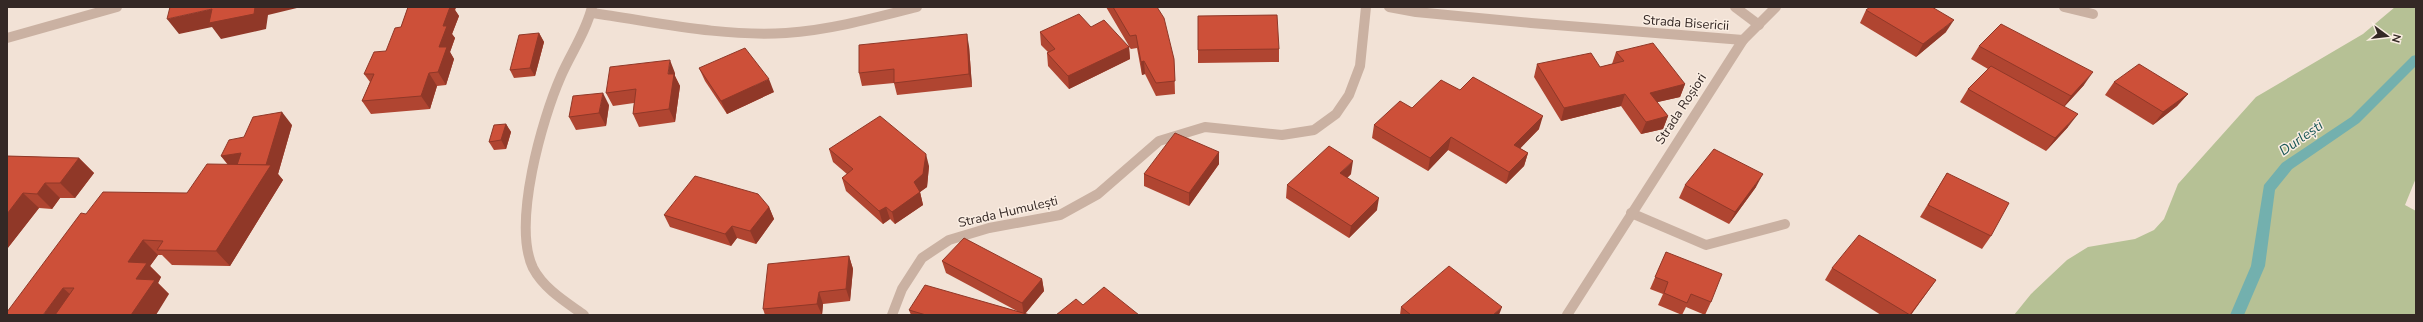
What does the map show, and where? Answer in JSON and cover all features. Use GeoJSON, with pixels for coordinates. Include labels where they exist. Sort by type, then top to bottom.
{"type":"FeatureCollection","features":[{"type":"Feature","properties":{"kind":"street"},"geometry":{"type":"LineString","coordinates":[[7,38],[117,7]]}},
{"type":"Feature","properties":{"kind":"street"},"geometry":{"type":"LineString","coordinates":[[584,315],[556,297],[540,276],[530,260],[527,225],[530,190],[539,144],[552,97],[592,10],[695,29],[768,33],[813,30],[917,7]]}},
{"type":"Feature","properties":{"kind":"street","name":"Strada Humulești"},"geometry":{"type":"LineString","coordinates":[[892,315],[902,289],[922,258],[949,240],[989,228],[1060,215],[1098,194],[1159,141],[1205,127],[1282,135],[1314,130],[1336,114],[1349,94],[1360,66],[1366,7]]}},
{"type":"Feature","properties":{"kind":"street","name":"Strada Bisericii"},"geometry":{"type":"LineString","coordinates":[[1389,7],[1416,12],[1531,23],[1743,40]]}},
{"type":"Feature","properties":{"kind":"street"},"geometry":{"type":"LineString","coordinates":[[1735,7],[1759,25]]}},
{"type":"Feature","properties":{"kind":"street","name":"Strada Roșiori"},"geometry":{"type":"LineString","coordinates":[[1567,315],[1743,40],[1776,7]]}},
{"type":"Feature","properties":{"kind":"street"},"geometry":{"type":"LineString","coordinates":[[2064,7],[2093,14]]}},
{"type":"Feature","properties":{"kind":"street"},"geometry":{"type":"LineString","coordinates":[[1631,213],[1706,245],[1785,224]]}},
{"type":"Feature","properties":{"kind":"green space"},"geometry":{"type":"Polygon","coordinates":[[[2395,7],[2416,7],[2416,178],[2405,205],[2416,211],[2416,315],[2014,315],[2031,294],[2067,260],[2088,247],[2135,239],[2154,230],[2164,219],[2178,184],[2256,97],[2363,34],[2395,7]]]}},
{"type":"Feature","properties":{"kind":"building"},"geometry":{"type":"Polygon","coordinates":[[[170,7],[255,7],[254,14],[209,23],[212,9],[167,19],[170,7]]]}},
{"type":"Feature","properties":{"kind":"building"},"geometry":{"type":"Polygon","coordinates":[[[408,7],[450,7],[443,26],[447,26],[439,47],[447,47],[438,72],[429,73],[421,96],[362,101],[374,74],[364,74],[374,52],[386,51],[395,28],[401,27],[408,7]]]}},
{"type":"Feature","properties":{"kind":"building"},"geometry":{"type":"Polygon","coordinates":[[[1113,7],[1157,7],[1164,18],[1174,59],[1175,81],[1156,83],[1144,61],[1141,62],[1136,35],[1130,36],[1113,7]]]}},
{"type":"Feature","properties":{"kind":"building"},"geometry":{"type":"Polygon","coordinates":[[[1870,7],[1932,7],[1954,20],[1923,44],[1866,10],[1870,7]]]}},
{"type":"Feature","properties":{"kind":"building"},"geometry":{"type":"Polygon","coordinates":[[[1079,14],[1091,27],[1104,20],[1129,47],[1068,76],[1047,53],[1055,49],[1040,32],[1079,14]]]}},
{"type":"Feature","properties":{"kind":"building"},"geometry":{"type":"Polygon","coordinates":[[[1277,15],[1279,49],[1198,50],[1198,16],[1277,15]]]}},
{"type":"Feature","properties":{"kind":"building"},"geometry":{"type":"Polygon","coordinates":[[[2001,24],[2093,72],[2071,96],[1979,46],[2001,24]]]}},
{"type":"Feature","properties":{"kind":"building"},"geometry":{"type":"Polygon","coordinates":[[[539,33],[530,68],[510,70],[519,35],[539,33]]]}},
{"type":"Feature","properties":{"kind":"building"},"geometry":{"type":"Polygon","coordinates":[[[967,34],[969,74],[894,83],[894,69],[859,73],[859,45],[967,34]]]}},
{"type":"Feature","properties":{"kind":"building"},"geometry":{"type":"Polygon","coordinates":[[[1653,43],[1685,84],[1650,93],[1668,116],[1646,122],[1625,94],[1564,108],[1537,64],[1591,53],[1600,67],[1624,61],[1616,52],[1653,43]]]}},
{"type":"Feature","properties":{"kind":"building"},"geometry":{"type":"Polygon","coordinates":[[[745,48],[769,79],[721,101],[699,68],[745,48]]]}},
{"type":"Feature","properties":{"kind":"building"},"geometry":{"type":"Polygon","coordinates":[[[670,60],[668,74],[674,74],[669,109],[633,114],[636,89],[606,93],[610,67],[670,60]]]}},
{"type":"Feature","properties":{"kind":"building"},"geometry":{"type":"Polygon","coordinates":[[[2139,64],[2188,94],[2163,112],[2114,82],[2139,64]]]}},
{"type":"Feature","properties":{"kind":"building"},"geometry":{"type":"Polygon","coordinates":[[[1991,66],[2078,114],[2055,138],[1968,89],[1991,66]]]}},
{"type":"Feature","properties":{"kind":"building"},"geometry":{"type":"Polygon","coordinates":[[[1473,77],[1543,116],[1514,145],[1528,153],[1509,172],[1451,137],[1430,158],[1374,125],[1400,101],[1412,108],[1441,80],[1460,90],[1473,77]]]}},
{"type":"Feature","properties":{"kind":"building"},"geometry":{"type":"Polygon","coordinates":[[[603,93],[599,113],[569,117],[573,96],[603,93]]]}},
{"type":"Feature","properties":{"kind":"building"},"geometry":{"type":"Polygon","coordinates":[[[282,112],[266,165],[237,165],[241,153],[221,156],[229,140],[244,137],[253,117],[282,112]]]}},
{"type":"Feature","properties":{"kind":"building"},"geometry":{"type":"Polygon","coordinates":[[[880,116],[926,154],[923,174],[914,182],[920,192],[892,212],[886,207],[879,211],[842,178],[853,169],[829,149],[880,116]]]}},
{"type":"Feature","properties":{"kind":"building"},"geometry":{"type":"Polygon","coordinates":[[[506,124],[501,140],[489,142],[494,125],[506,124]]]}},
{"type":"Feature","properties":{"kind":"building"},"geometry":{"type":"Polygon","coordinates":[[[1175,133],[1219,152],[1189,193],[1144,174],[1175,133]]]}},
{"type":"Feature","properties":{"kind":"building"},"geometry":{"type":"Polygon","coordinates":[[[1329,146],[1353,161],[1340,173],[1379,198],[1351,226],[1287,185],[1329,146]]]}},
{"type":"Feature","properties":{"kind":"building"},"geometry":{"type":"Polygon","coordinates":[[[1714,149],[1763,174],[1735,212],[1685,185],[1714,149]]]}},
{"type":"Feature","properties":{"kind":"building"},"geometry":{"type":"Polygon","coordinates":[[[7,156],[79,158],[60,183],[45,183],[37,194],[23,193],[7,214],[7,156]]]}},
{"type":"Feature","properties":{"kind":"building"},"geometry":{"type":"Polygon","coordinates":[[[207,164],[271,165],[216,251],[157,250],[163,241],[143,240],[128,262],[147,263],[136,279],[155,280],[131,315],[55,315],[74,288],[63,288],[43,315],[7,315],[7,312],[81,213],[86,214],[103,192],[187,193],[207,164]]]}},
{"type":"Feature","properties":{"kind":"building"},"geometry":{"type":"Polygon","coordinates":[[[1947,173],[2009,203],[1991,236],[1928,205],[1947,173]]]}},
{"type":"Feature","properties":{"kind":"building"},"geometry":{"type":"Polygon","coordinates":[[[695,176],[758,194],[769,207],[750,231],[732,226],[725,234],[664,215],[695,176]]]}},
{"type":"Feature","properties":{"kind":"building"},"geometry":{"type":"Polygon","coordinates":[[[1859,235],[1936,280],[1910,315],[1832,268],[1859,235]]]}},
{"type":"Feature","properties":{"kind":"building"},"geometry":{"type":"Polygon","coordinates":[[[964,238],[1042,279],[1022,303],[942,261],[964,238]]]}},
{"type":"Feature","properties":{"kind":"building"},"geometry":{"type":"Polygon","coordinates":[[[1666,252],[1722,274],[1711,302],[1691,294],[1687,303],[1664,293],[1668,282],[1655,277],[1666,252]]]}},
{"type":"Feature","properties":{"kind":"building"},"geometry":{"type":"Polygon","coordinates":[[[849,256],[846,289],[819,292],[817,304],[763,309],[768,264],[849,256]]]}},
{"type":"Feature","properties":{"kind":"building"},"geometry":{"type":"Polygon","coordinates":[[[1449,266],[1502,307],[1493,315],[1411,315],[1401,307],[1449,266]]]}},
{"type":"Feature","properties":{"kind":"building"},"geometry":{"type":"Polygon","coordinates":[[[925,285],[1030,315],[926,315],[909,310],[925,285]]]}},
{"type":"Feature","properties":{"kind":"building"},"geometry":{"type":"Polygon","coordinates":[[[1104,287],[1139,315],[1056,315],[1076,299],[1083,305],[1104,287]]]}},
{"type":"Feature","properties":{"kind":"waterway","name":"Durlești"},"geometry":{"type":"LineString","coordinates":[[2237,315],[2258,266],[2269,189],[2287,166],[2355,120],[2416,59]]}}]}
